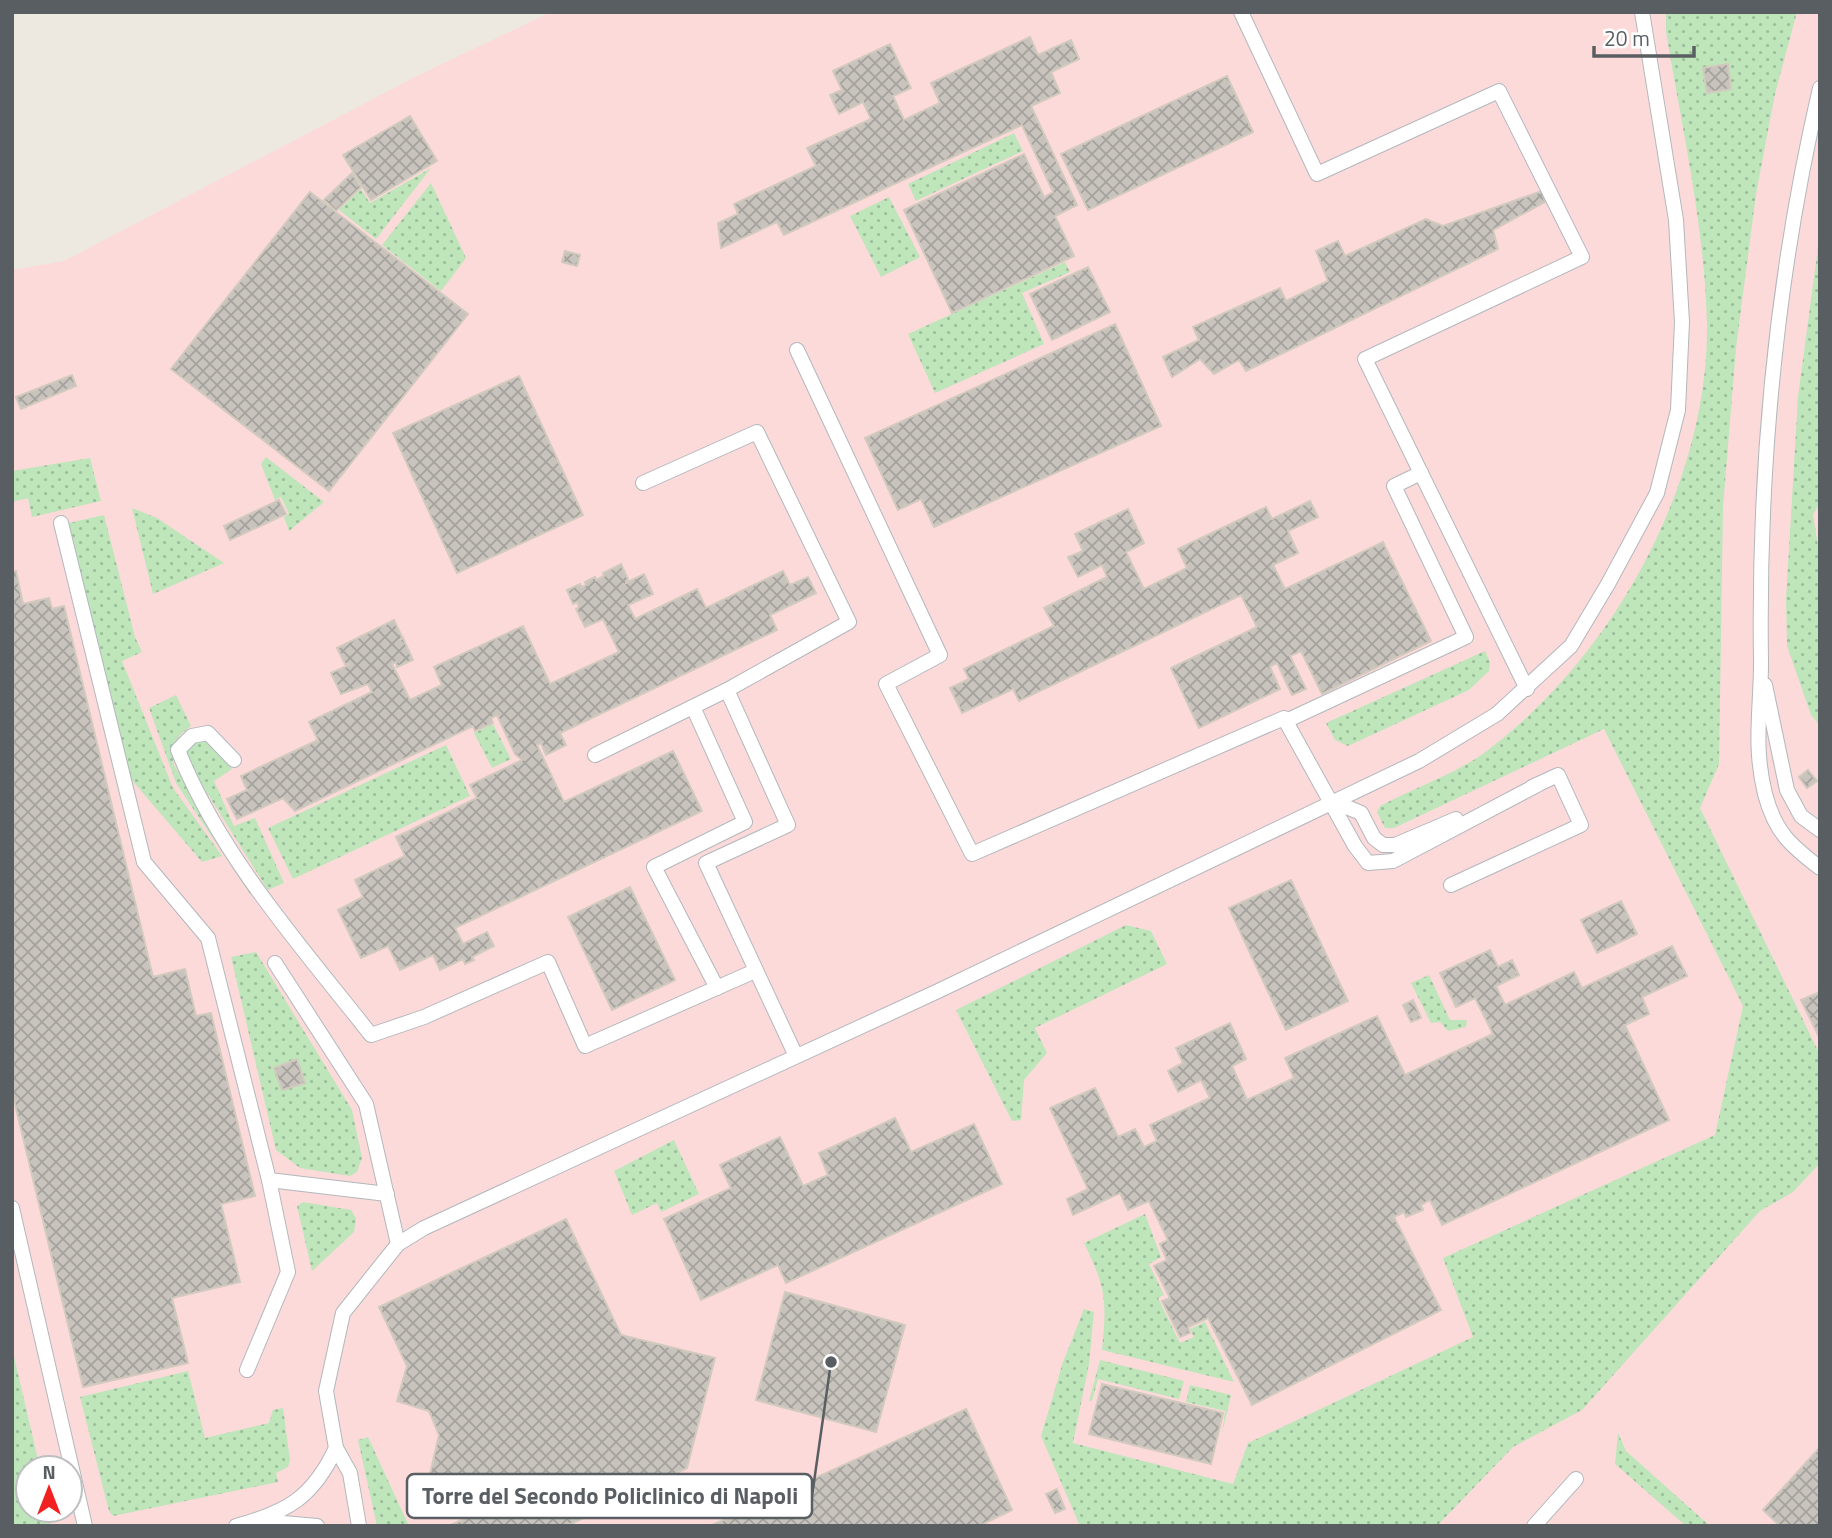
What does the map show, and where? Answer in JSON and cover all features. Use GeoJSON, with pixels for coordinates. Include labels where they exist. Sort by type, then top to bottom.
{"type":"FeatureCollection","features":[{"type":"Feature","properties":{"kind":"lane"},"geometry":{"type":"LineString","coordinates":[[1241,12],[1317,174],[1499,91],[1582,257],[1365,359],[1527,689]]}},
{"type":"Feature","properties":{"kind":"lane"},"geometry":{"type":"LineString","coordinates":[[359,1526],[349,1473],[336,1448],[326,1391],[343,1313],[398,1244],[424,1228],[1149,891],[1419,761],[1497,714],[1571,646],[1657,493],[1678,410],[1682,322],[1676,220],[1642,12]]}},
{"type":"Feature","properties":{"kind":"lane"},"geometry":{"type":"LineString","coordinates":[[1820,88],[1800,183],[1776,331],[1764,475],[1758,614],[1761,663],[1756,745],[1766,796],[1784,840],[1820,868]]}},
{"type":"Feature","properties":{"kind":"lane"},"geometry":{"type":"LineString","coordinates":[[797,350],[940,654],[886,684],[972,854],[1284,718],[1355,846],[1368,863],[1393,861],[1539,784]]}},
{"type":"Feature","properties":{"kind":"lane"},"geometry":{"type":"LineString","coordinates":[[595,755],[727,690],[849,622],[757,432],[643,482]]}},
{"type":"Feature","properties":{"kind":"lane"},"geometry":{"type":"LineString","coordinates":[[1286,722],[1466,637],[1394,486],[1421,473]]}},
{"type":"Feature","properties":{"kind":"lane"},"geometry":{"type":"LineString","coordinates":[[61,523],[144,862],[208,938],[269,1180],[288,1272],[247,1370]]}},
{"type":"Feature","properties":{"kind":"lane"},"geometry":{"type":"LineString","coordinates":[[1761,663],[1787,790],[1801,816],[1820,830]]}},
{"type":"Feature","properties":{"kind":"lane"},"geometry":{"type":"LineString","coordinates":[[727,690],[788,825],[706,863],[796,1056]]}},
{"type":"Feature","properties":{"kind":"lane"},"geometry":{"type":"LineString","coordinates":[[693,707],[745,822],[654,867],[717,988]]}},
{"type":"Feature","properties":{"kind":"lane"},"geometry":{"type":"LineString","coordinates":[[234,760],[208,733],[192,736],[178,750],[192,786],[261,894],[370,1035],[424,1017],[548,962],[585,1046],[755,971]]}},
{"type":"Feature","properties":{"kind":"lane"},"geometry":{"type":"LineString","coordinates":[[1364,786],[1361,813],[1374,838],[1383,845],[1395,845],[1558,775],[1581,825],[1451,885]]}},
{"type":"Feature","properties":{"kind":"lane"},"geometry":{"type":"LineString","coordinates":[[1332,801],[1361,813]]}},
{"type":"Feature","properties":{"kind":"lane"},"geometry":{"type":"LineString","coordinates":[[275,963],[366,1104],[398,1244]]}},
{"type":"Feature","properties":{"kind":"lane"},"geometry":{"type":"LineString","coordinates":[[269,1180],[387,1194]]}},
{"type":"Feature","properties":{"kind":"lane"},"geometry":{"type":"LineString","coordinates":[[12,1208],[85,1526]]}},
{"type":"Feature","properties":{"kind":"lane"},"geometry":{"type":"LineString","coordinates":[[236,1526],[297,1503],[323,1476],[336,1448]]}},
{"type":"Feature","properties":{"kind":"lane"},"geometry":{"type":"LineString","coordinates":[[1534,1526],[1576,1479]]}},
{"type":"Feature","properties":{"kind":"lane"},"geometry":{"type":"LineString","coordinates":[[255,1521],[317,1526]]}},
{"type":"Feature","properties":{"kind":"shaded area"},"geometry":{"type":"Polygon","coordinates":[[[551,12],[1820,12],[1820,1526],[12,1526],[12,270],[64,261],[415,77],[551,12]]]}},
{"type":"Feature","properties":{"kind":"green space"},"geometry":{"type":"Polygon","coordinates":[[[1666,12],[1797,12],[1775,94],[1756,194],[1736,348],[1723,507],[1719,764],[1700,808],[1820,1055],[1820,1163],[1793,1192],[1760,1211],[1582,1410],[1513,1447],[1437,1526],[1080,1526],[1041,1436],[1063,1362],[1084,1309],[1094,1312],[1089,1364],[1073,1443],[1233,1484],[1248,1443],[1473,1337],[1443,1258],[1715,1135],[1743,1006],[1604,729],[1394,828],[1385,828],[1377,812],[1380,806],[1473,761],[1530,714],[1573,669],[1611,619],[1644,564],[1670,507],[1690,447],[1703,386],[1707,326],[1702,252],[1666,32],[1666,12]]]}},
{"type":"Feature","properties":{"kind":"green space"},"geometry":{"type":"Polygon","coordinates":[[[1014,133],[1023,151],[916,201],[908,184],[1014,133]]]}},
{"type":"Feature","properties":{"kind":"green space"},"geometry":{"type":"Polygon","coordinates":[[[431,168],[376,239],[339,210],[361,189],[370,203],[431,168]]]}},
{"type":"Feature","properties":{"kind":"green space"},"geometry":{"type":"Polygon","coordinates":[[[431,183],[466,258],[441,291],[382,245],[431,183]]]}},
{"type":"Feature","properties":{"kind":"green space"},"geometry":{"type":"Polygon","coordinates":[[[889,197],[920,257],[881,277],[850,216],[889,197]]]}},
{"type":"Feature","properties":{"kind":"green space"},"geometry":{"type":"Polygon","coordinates":[[[1820,232],[1820,503],[1813,515],[1820,557],[1820,726],[1811,715],[1787,646],[1786,599],[1798,397],[1820,232]]]}},
{"type":"Feature","properties":{"kind":"green space"},"geometry":{"type":"Polygon","coordinates":[[[1065,262],[1070,272],[1022,293],[1044,344],[935,393],[908,334],[1065,262]]]}},
{"type":"Feature","properties":{"kind":"green space"},"geometry":{"type":"Polygon","coordinates":[[[266,457],[324,502],[289,531],[284,517],[289,514],[281,497],[275,500],[261,464],[266,457]]]}},
{"type":"Feature","properties":{"kind":"green space"},"geometry":{"type":"Polygon","coordinates":[[[90,458],[101,501],[32,517],[28,498],[12,502],[12,471],[90,458]]]}},
{"type":"Feature","properties":{"kind":"green space"},"geometry":{"type":"Polygon","coordinates":[[[132,508],[157,518],[224,563],[153,594],[132,508]]]}},
{"type":"Feature","properties":{"kind":"green space"},"geometry":{"type":"Polygon","coordinates":[[[104,515],[135,637],[142,652],[122,661],[173,788],[222,856],[202,862],[130,778],[69,523],[104,515]]]}},
{"type":"Feature","properties":{"kind":"green space"},"geometry":{"type":"Polygon","coordinates":[[[1485,651],[1490,662],[1489,671],[1469,690],[1348,746],[1335,740],[1326,723],[1485,651]]]}},
{"type":"Feature","properties":{"kind":"green space"},"geometry":{"type":"Polygon","coordinates":[[[176,695],[191,726],[175,742],[174,765],[253,892],[250,894],[176,783],[149,708],[176,695]]]}},
{"type":"Feature","properties":{"kind":"green space"},"geometry":{"type":"Polygon","coordinates":[[[493,724],[511,759],[492,768],[474,733],[493,724]]]}},
{"type":"Feature","properties":{"kind":"green space"},"geometry":{"type":"Polygon","coordinates":[[[202,736],[232,769],[214,781],[234,826],[255,818],[284,883],[268,890],[182,753],[202,736]]]}},
{"type":"Feature","properties":{"kind":"green space"},"geometry":{"type":"Polygon","coordinates":[[[446,745],[470,796],[293,879],[268,828],[446,745]]]}},
{"type":"Feature","properties":{"kind":"green space"},"geometry":{"type":"Polygon","coordinates":[[[1126,925],[1151,931],[1167,964],[1035,1028],[1047,1053],[1024,1080],[1021,1120],[1012,1121],[956,1010],[1126,925]]]}},
{"type":"Feature","properties":{"kind":"green space"},"geometry":{"type":"Polygon","coordinates":[[[256,952],[352,1110],[362,1158],[357,1172],[350,1176],[300,1168],[276,1150],[231,957],[256,952]]]}},
{"type":"Feature","properties":{"kind":"green space"},"geometry":{"type":"Polygon","coordinates":[[[1429,975],[1450,1020],[1467,1020],[1466,1027],[1448,1031],[1440,1022],[1431,1023],[1411,983],[1429,975]]]}},
{"type":"Feature","properties":{"kind":"green space"},"geometry":{"type":"Polygon","coordinates":[[[674,1140],[699,1194],[661,1212],[657,1203],[632,1215],[614,1171],[674,1140]]]}},
{"type":"Feature","properties":{"kind":"green space"},"geometry":{"type":"Polygon","coordinates":[[[303,1202],[351,1210],[356,1218],[354,1232],[312,1271],[297,1206],[303,1202]]]}},
{"type":"Feature","properties":{"kind":"green space"},"geometry":{"type":"Polygon","coordinates":[[[1145,1214],[1161,1257],[1149,1264],[1164,1295],[1158,1298],[1180,1343],[1194,1337],[1190,1329],[1205,1322],[1234,1382],[1102,1350],[1104,1306],[1101,1283],[1084,1243],[1145,1214]]]}},
{"type":"Feature","properties":{"kind":"green space"},"geometry":{"type":"Polygon","coordinates":[[[12,1348],[37,1454],[14,1454],[14,1524],[50,1526],[12,1526],[12,1348]]]}},
{"type":"Feature","properties":{"kind":"green space"},"geometry":{"type":"Polygon","coordinates":[[[1100,1360],[1184,1381],[1179,1399],[1098,1379],[1092,1401],[1089,1401],[1100,1360]]]}},
{"type":"Feature","properties":{"kind":"green space"},"geometry":{"type":"Polygon","coordinates":[[[188,1371],[205,1438],[269,1423],[273,1410],[283,1408],[290,1460],[288,1467],[276,1473],[278,1482],[113,1516],[109,1511],[80,1397],[188,1371]]]}},
{"type":"Feature","properties":{"kind":"green space"},"geometry":{"type":"Polygon","coordinates":[[[1190,1385],[1231,1395],[1222,1433],[1225,1411],[1186,1402],[1190,1385]]]}},
{"type":"Feature","properties":{"kind":"green space"},"geometry":{"type":"Polygon","coordinates":[[[1618,1433],[1626,1451],[1710,1526],[1686,1526],[1615,1464],[1618,1433]]]}},
{"type":"Feature","properties":{"kind":"green space"},"geometry":{"type":"Polygon","coordinates":[[[368,1437],[409,1526],[377,1526],[358,1440],[368,1437]]]}},
{"type":"Feature","properties":{"kind":"building"},"geometry":{"type":"Polygon","coordinates":[[[1030,37],[1038,55],[1071,40],[1079,59],[1051,72],[1060,93],[1031,106],[1077,205],[1055,216],[1074,256],[952,313],[904,210],[1024,154],[1044,197],[1053,192],[1022,125],[784,235],[777,222],[721,248],[718,223],[738,214],[734,204],[816,166],[807,148],[871,119],[863,102],[839,114],[830,95],[842,90],[833,71],[890,44],[911,88],[893,96],[904,120],[940,103],[931,83],[1030,37]]]}},
{"type":"Feature","properties":{"kind":"building"},"geometry":{"type":"Polygon","coordinates":[[[1728,64],[1731,89],[1707,93],[1703,68],[1728,64]]]}},
{"type":"Feature","properties":{"kind":"building"},"geometry":{"type":"Polygon","coordinates":[[[1227,76],[1253,132],[1088,210],[1061,154],[1227,76]]]}},
{"type":"Feature","properties":{"kind":"building"},"geometry":{"type":"Polygon","coordinates":[[[410,116],[437,161],[371,200],[343,155],[410,116]]]}},
{"type":"Feature","properties":{"kind":"building"},"geometry":{"type":"Polygon","coordinates":[[[352,173],[361,187],[336,211],[324,200],[352,173]]]}},
{"type":"Feature","properties":{"kind":"building"},"geometry":{"type":"Polygon","coordinates":[[[1542,191],[1545,202],[1493,230],[1498,249],[1246,371],[1239,360],[1214,374],[1200,359],[1172,377],[1163,357],[1199,340],[1193,327],[1280,288],[1286,301],[1328,281],[1316,251],[1338,241],[1345,256],[1426,219],[1443,226],[1542,191]]]}},
{"type":"Feature","properties":{"kind":"building"},"geometry":{"type":"Polygon","coordinates":[[[310,192],[468,314],[329,491],[171,369],[310,192]]]}},
{"type":"Feature","properties":{"kind":"building"},"geometry":{"type":"Polygon","coordinates":[[[565,251],[580,255],[577,266],[562,262],[565,251]]]}},
{"type":"Feature","properties":{"kind":"building"},"geometry":{"type":"Polygon","coordinates":[[[1088,267],[1110,312],[1052,340],[1030,294],[1088,267]]]}},
{"type":"Feature","properties":{"kind":"building"},"geometry":{"type":"Polygon","coordinates":[[[1115,324],[1161,426],[934,527],[921,499],[898,510],[865,438],[1115,324]]]}},
{"type":"Feature","properties":{"kind":"building"},"geometry":{"type":"Polygon","coordinates":[[[72,375],[76,386],[21,409],[16,397],[72,375]]]}},
{"type":"Feature","properties":{"kind":"building"},"geometry":{"type":"Polygon","coordinates":[[[519,376],[583,515],[457,573],[393,433],[519,376]]]}},
{"type":"Feature","properties":{"kind":"building"},"geometry":{"type":"Polygon","coordinates":[[[279,500],[286,514],[230,540],[224,526],[279,500]]]}},
{"type":"Feature","properties":{"kind":"building"},"geometry":{"type":"Polygon","coordinates":[[[1310,501],[1318,517],[1288,531],[1298,553],[1273,565],[1285,589],[1383,542],[1431,641],[1322,694],[1301,651],[1290,656],[1306,689],[1292,695],[1277,663],[1270,667],[1280,689],[1199,728],[1171,668],[1257,627],[1241,595],[1019,701],[1013,689],[962,713],[950,688],[969,679],[964,669],[1054,626],[1044,608],[1107,577],[1102,565],[1078,577],[1068,557],[1083,551],[1075,534],[1128,509],[1144,543],[1126,552],[1144,589],[1187,568],[1178,549],[1266,507],[1272,519],[1310,501]]]}},
{"type":"Feature","properties":{"kind":"building"},"geometry":{"type":"Polygon","coordinates":[[[621,564],[628,579],[626,583],[644,574],[653,594],[628,605],[635,619],[697,589],[706,608],[783,571],[790,585],[808,577],[816,593],[770,615],[777,630],[560,733],[566,745],[546,755],[541,743],[537,745],[564,802],[673,751],[702,811],[455,928],[463,944],[487,932],[494,946],[472,957],[474,960],[465,964],[463,959],[440,970],[433,955],[400,970],[388,946],[361,958],[338,910],[363,897],[355,880],[405,856],[396,837],[477,798],[470,785],[522,760],[515,754],[497,715],[491,718],[493,723],[475,731],[473,726],[295,811],[283,798],[237,819],[227,799],[247,790],[241,776],[318,740],[309,722],[372,692],[368,684],[341,694],[331,673],[351,664],[345,664],[337,648],[394,620],[402,637],[400,640],[403,638],[413,660],[397,667],[396,662],[392,664],[410,700],[442,685],[434,667],[523,626],[550,684],[619,652],[603,619],[585,627],[576,609],[579,607],[577,602],[573,604],[567,590],[580,584],[582,587],[586,585],[585,582],[604,576],[603,573],[621,564]]]}},
{"type":"Feature","properties":{"kind":"building"},"geometry":{"type":"Polygon","coordinates":[[[16,571],[23,604],[49,598],[52,609],[64,606],[153,977],[185,969],[196,1016],[211,1013],[255,1196],[221,1204],[240,1282],[172,1298],[188,1363],[83,1387],[12,1092],[12,572],[16,571]]]}},
{"type":"Feature","properties":{"kind":"building"},"geometry":{"type":"Polygon","coordinates":[[[1808,770],[1817,781],[1807,788],[1799,777],[1808,770]]]}},
{"type":"Feature","properties":{"kind":"building"},"geometry":{"type":"Polygon","coordinates":[[[1291,880],[1348,1001],[1286,1030],[1229,908],[1291,880]]]}},
{"type":"Feature","properties":{"kind":"building"},"geometry":{"type":"Polygon","coordinates":[[[630,887],[675,980],[612,1010],[568,917],[630,887]]]}},
{"type":"Feature","properties":{"kind":"building"},"geometry":{"type":"Polygon","coordinates":[[[1621,901],[1637,934],[1597,953],[1581,920],[1621,901]]]}},
{"type":"Feature","properties":{"kind":"building"},"geometry":{"type":"Polygon","coordinates":[[[1672,946],[1687,976],[1642,997],[1649,1014],[1625,1025],[1669,1120],[1442,1225],[1430,1200],[1421,1205],[1423,1210],[1406,1217],[1404,1212],[1394,1217],[1441,1310],[1252,1405],[1208,1318],[1188,1327],[1190,1333],[1180,1337],[1162,1301],[1170,1298],[1154,1266],[1167,1260],[1160,1244],[1168,1240],[1149,1201],[1128,1210],[1120,1193],[1073,1215],[1067,1199],[1088,1189],[1050,1108],[1095,1088],[1118,1137],[1135,1129],[1144,1147],[1157,1141],[1150,1125],[1210,1098],[1201,1080],[1178,1092],[1168,1071],[1183,1063],[1176,1048],[1230,1023],[1246,1059],[1232,1066],[1247,1100],[1294,1078],[1285,1058],[1377,1016],[1405,1075],[1493,1034],[1475,998],[1456,1007],[1440,973],[1490,950],[1498,967],[1512,960],[1519,975],[1496,986],[1505,1005],[1574,972],[1582,988],[1672,946]]]}},
{"type":"Feature","properties":{"kind":"building"},"geometry":{"type":"Polygon","coordinates":[[[1820,992],[1820,1039],[1801,1000],[1820,992]]]}},
{"type":"Feature","properties":{"kind":"building"},"geometry":{"type":"Polygon","coordinates":[[[1413,1000],[1421,1018],[1411,1022],[1403,1005],[1413,1000]]]}},
{"type":"Feature","properties":{"kind":"building"},"geometry":{"type":"Polygon","coordinates":[[[297,1059],[305,1083],[282,1090],[274,1068],[297,1059]]]}},
{"type":"Feature","properties":{"kind":"building"},"geometry":{"type":"Polygon","coordinates":[[[895,1118],[911,1152],[974,1124],[1002,1184],[786,1283],[778,1265],[701,1300],[664,1219],[731,1188],[720,1165],[780,1137],[803,1186],[828,1175],[819,1153],[895,1118]]]}},
{"type":"Feature","properties":{"kind":"building"},"geometry":{"type":"Polygon","coordinates":[[[566,1219],[621,1335],[715,1358],[687,1468],[567,1526],[449,1526],[517,1493],[430,1474],[439,1435],[429,1411],[397,1401],[407,1366],[379,1307],[566,1219]]]}},
{"type":"Feature","properties":{"kind":"building"},"geometry":{"type":"Polygon","coordinates":[[[785,1292],[905,1325],[876,1432],[756,1400],[785,1292]]]}},
{"type":"Feature","properties":{"kind":"building"},"geometry":{"type":"Polygon","coordinates":[[[1102,1384],[1223,1413],[1211,1464],[1089,1434],[1102,1384]]]}},
{"type":"Feature","properties":{"kind":"building"},"geometry":{"type":"Polygon","coordinates":[[[966,1409],[1012,1510],[979,1526],[710,1526],[966,1409]]]}},
{"type":"Feature","properties":{"kind":"building"},"geometry":{"type":"Polygon","coordinates":[[[1820,1447],[1820,1526],[1780,1526],[1763,1510],[1820,1447]]]}},
{"type":"Feature","properties":{"kind":"building"},"geometry":{"type":"Polygon","coordinates":[[[1057,1489],[1065,1509],[1055,1513],[1046,1494],[1057,1489]]]}},
{"type":"Feature","properties":{"kind":"place","name":"Torre del Secondo Policlinico di Napoli"},"geometry":{"type":"Point","coordinates":[831,1362]}}]}
